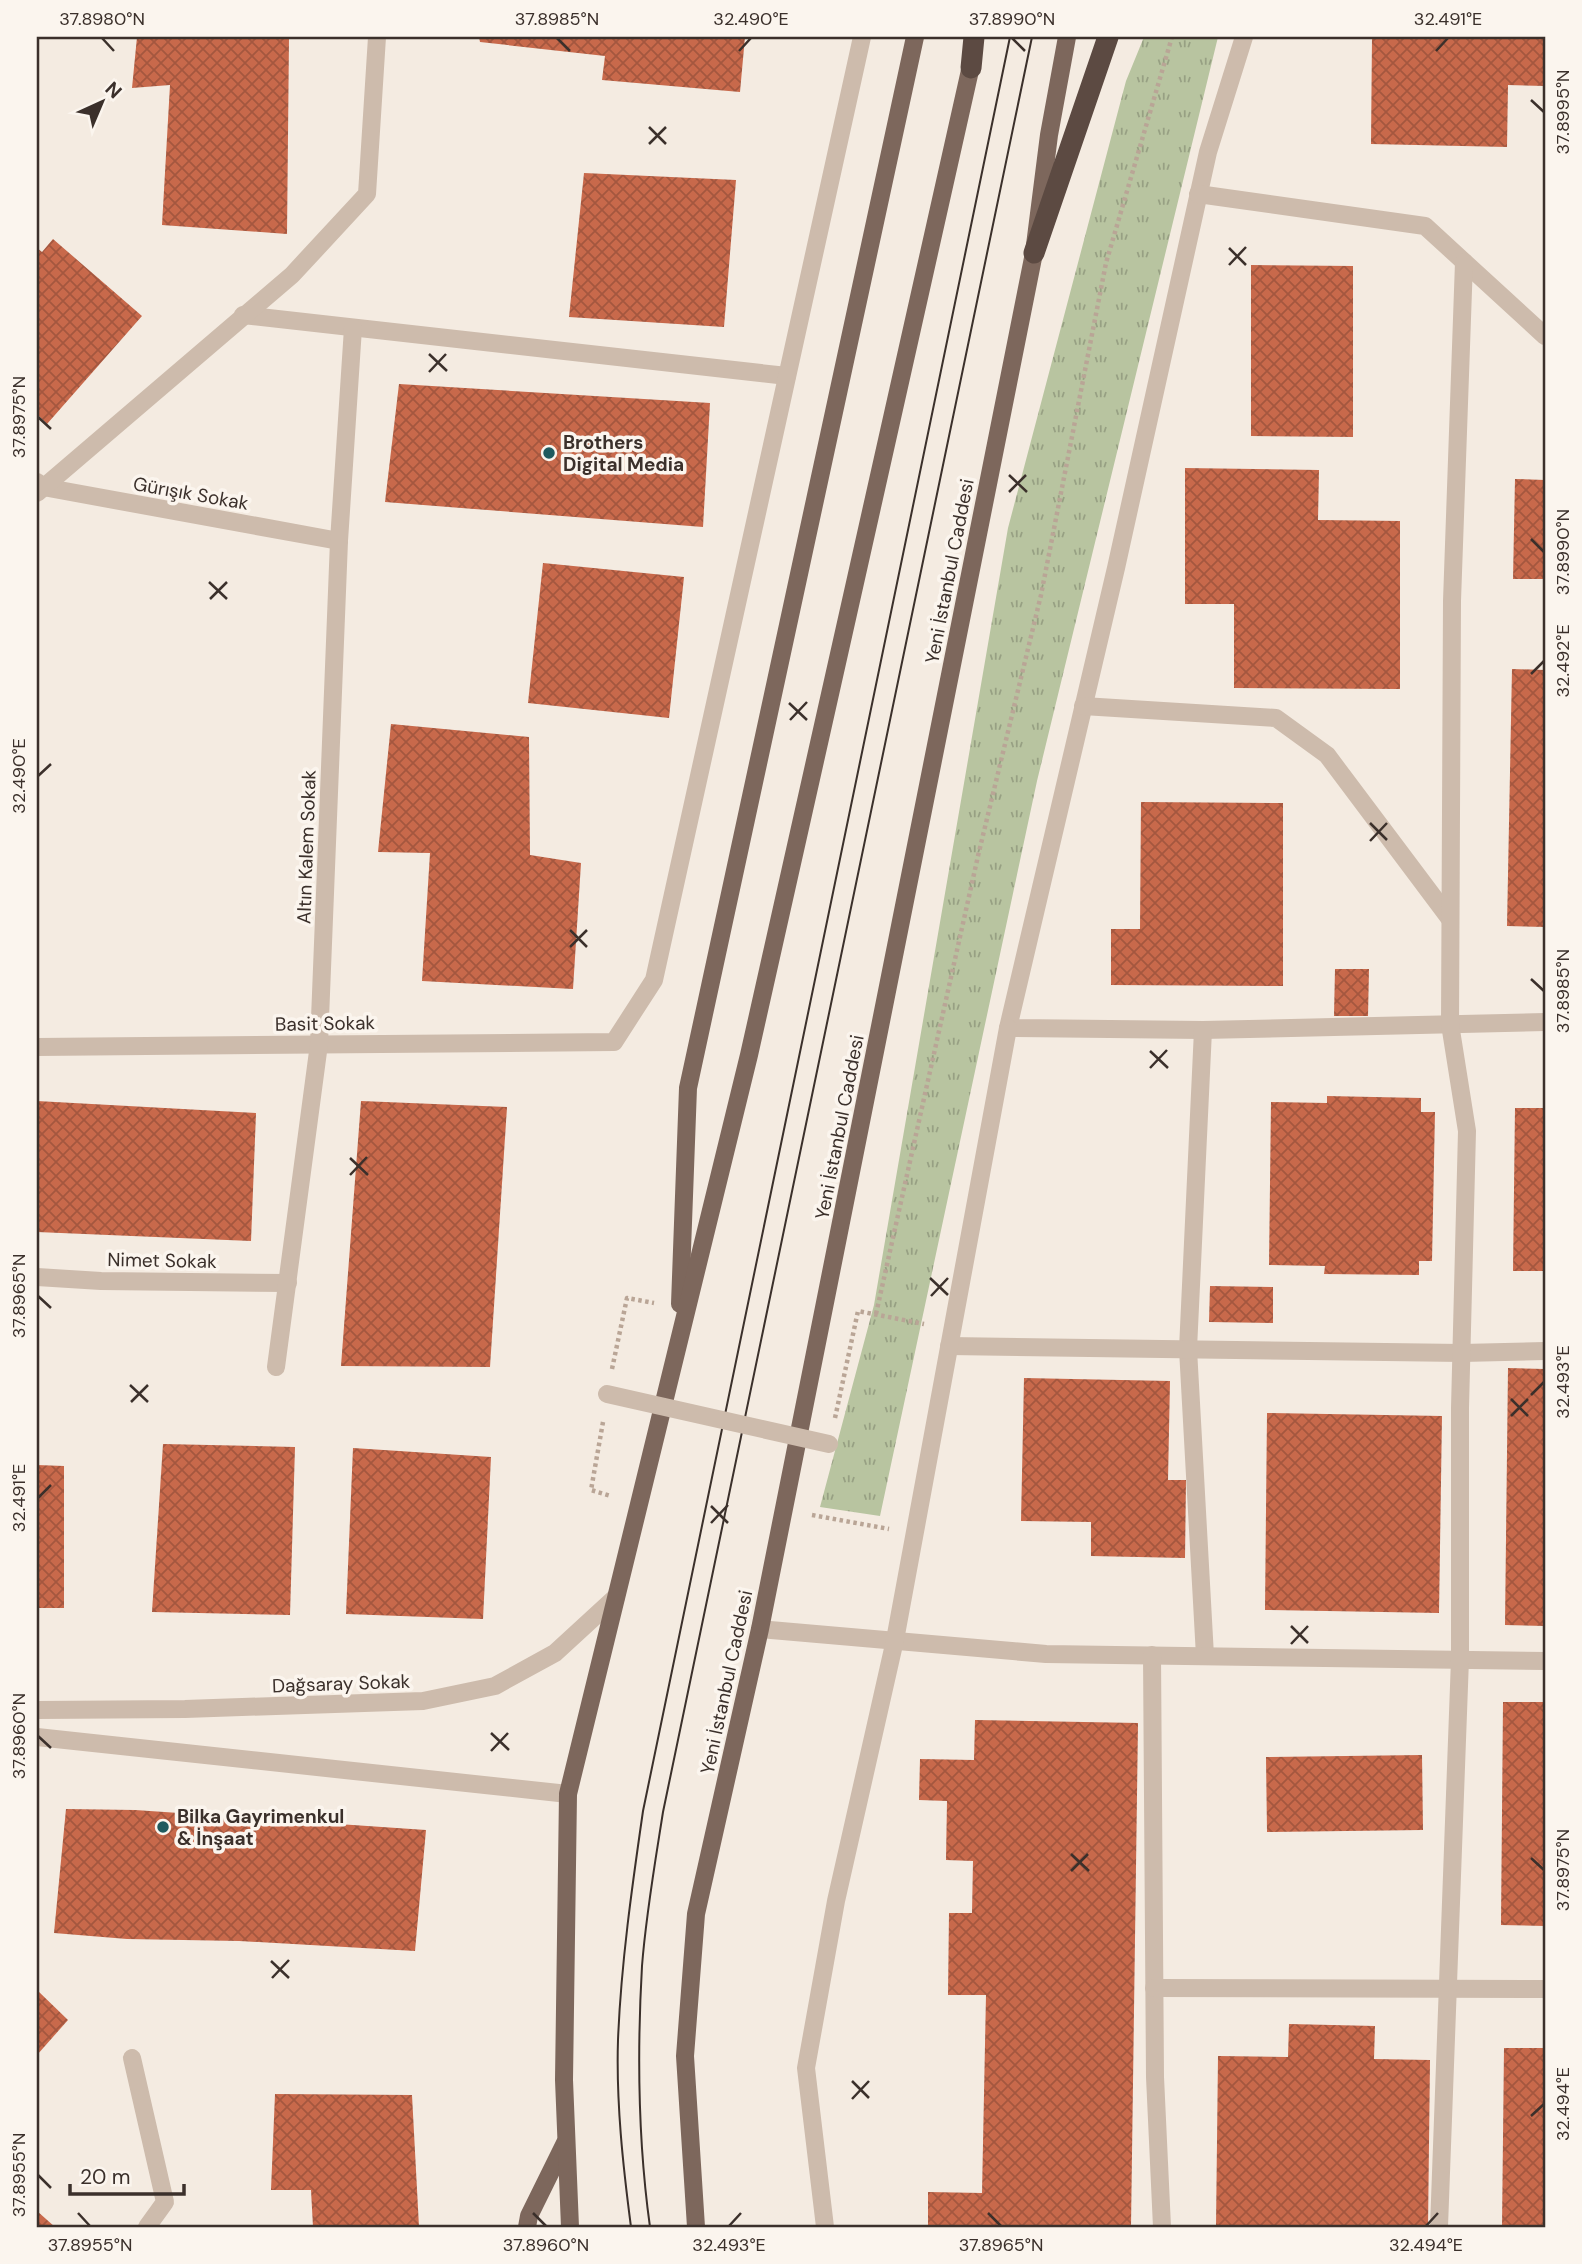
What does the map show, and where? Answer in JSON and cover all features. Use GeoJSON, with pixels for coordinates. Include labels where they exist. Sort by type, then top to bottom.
{"type":"FeatureCollection","features":[{"type":"Feature","properties":{"kind":"highway"},"geometry":{"type":"LineString","coordinates":[[971,68],[976,37]]}},
{"type":"Feature","properties":{"kind":"highway"},"geometry":{"type":"LineString","coordinates":[[1034,253],[1108,37]]}},
{"type":"Feature","properties":{"kind":"main road"},"geometry":{"type":"LineString","coordinates":[[679,1342],[688,1088],[915,37]]}},
{"type":"Feature","properties":{"kind":"main road","name":"Yeni İstanbul Caddesi"},"geometry":{"type":"LineString","coordinates":[[696,2227],[685,2056],[696,1914],[760,1629],[1034,253],[1055,98],[1067,37]]}},
{"type":"Feature","properties":{"kind":"main road"},"geometry":{"type":"LineString","coordinates":[[570,2227],[564,2080],[568,1794],[752,1042],[971,68]]}},
{"type":"Feature","properties":{"kind":"main road"},"geometry":{"type":"LineString","coordinates":[[527,2227],[529,2216],[566,2140]]}},
{"type":"Feature","properties":{"kind":"street"},"geometry":{"type":"LineString","coordinates":[[39,487],[292,275],[367,194],[377,37]]}},
{"type":"Feature","properties":{"kind":"street"},"geometry":{"type":"LineString","coordinates":[[243,315],[787,376],[862,37]]}},
{"type":"Feature","properties":{"kind":"street"},"geometry":{"type":"LineString","coordinates":[[825,2227],[806,2068],[836,1901],[895,1640],[1007,1028],[1116,568],[1208,152],[1244,37]]}},
{"type":"Feature","properties":{"kind":"street"},"geometry":{"type":"LineString","coordinates":[[1198,194],[1425,226],[1545,336]]}},
{"type":"Feature","properties":{"kind":"street"},"geometry":{"type":"LineString","coordinates":[[1439,2227],[1460,1660],[1467,1132],[1450,1024],[1452,601],[1464,262]]}},
{"type":"Feature","properties":{"kind":"street","name":"Altın Kalem Sokak"},"geometry":{"type":"LineString","coordinates":[[276,1367],[319,1044],[340,541],[353,328]]}},
{"type":"Feature","properties":{"kind":"street","name":"Basit Sokak"},"geometry":{"type":"LineString","coordinates":[[37,1047],[614,1042],[654,981],[787,376]]}},
{"type":"Feature","properties":{"kind":"street","name":"Gürışık Sokak"},"geometry":{"type":"LineString","coordinates":[[39,487],[340,541]]}},
{"type":"Feature","properties":{"kind":"street"},"geometry":{"type":"LineString","coordinates":[[1083,706],[1276,718],[1327,755],[1450,919]]}},
{"type":"Feature","properties":{"kind":"street"},"geometry":{"type":"LineString","coordinates":[[1007,1028],[1203,1030],[1545,1022]]}},
{"type":"Feature","properties":{"kind":"street"},"geometry":{"type":"LineString","coordinates":[[1203,1030],[1188,1349],[1205,1656]]}},
{"type":"Feature","properties":{"kind":"street","name":"Nimet Sokak"},"geometry":{"type":"LineString","coordinates":[[37,1277],[101,1281],[288,1283]]}},
{"type":"Feature","properties":{"kind":"street"},"geometry":{"type":"LineString","coordinates":[[950,1338],[1188,1349],[1462,1353],[1545,1351]]}},
{"type":"Feature","properties":{"kind":"street"},"geometry":{"type":"LineString","coordinates":[[607,1394],[829,1444]]}},
{"type":"Feature","properties":{"kind":"street","name":"Dağsaray Sokak"},"geometry":{"type":"LineString","coordinates":[[37,1710],[185,1709],[423,1701],[495,1686],[555,1653],[616,1597]]}},
{"type":"Feature","properties":{"kind":"street"},"geometry":{"type":"LineString","coordinates":[[760,1629],[1046,1654],[1545,1661]]}},
{"type":"Feature","properties":{"kind":"street"},"geometry":{"type":"LineString","coordinates":[[1152,1656],[1155,2077],[1162,2227]]}},
{"type":"Feature","properties":{"kind":"street"},"geometry":{"type":"LineString","coordinates":[[37,1737],[568,1794]]}},
{"type":"Feature","properties":{"kind":"street"},"geometry":{"type":"LineString","coordinates":[[1154,1988],[1545,1989]]}},
{"type":"Feature","properties":{"kind":"street"},"geometry":{"type":"LineString","coordinates":[[132,2058],[165,2202],[147,2227]]}},
{"type":"Feature","properties":{"kind":"path"},"geometry":{"type":"LineString","coordinates":[[876,1314],[975,870],[1041,595],[1106,263],[1172,37]]}},
{"type":"Feature","properties":{"kind":"path"},"geometry":{"type":"LineString","coordinates":[[829,1444],[858,1311],[876,1314],[950,1338]]}},
{"type":"Feature","properties":{"kind":"path"},"geometry":{"type":"LineString","coordinates":[[815,1503],[812,1515],[914,1534]]}},
{"type":"Feature","properties":{"kind":"green space"},"geometry":{"type":"Polygon","coordinates":[[[1144,37],[1218,37],[1037,781],[880,1516],[820,1507],[874,1305],[1008,528],[1126,81],[1144,37]]]}},
{"type":"Feature","properties":{"kind":"building"},"geometry":{"type":"Polygon","coordinates":[[[137,37],[289,37],[287,234],[162,225],[170,85],[132,88],[137,37]]]}},
{"type":"Feature","properties":{"kind":"building"},"geometry":{"type":"Polygon","coordinates":[[[479,37],[745,37],[740,92],[602,80],[605,56],[480,42],[479,37]]]}},
{"type":"Feature","properties":{"kind":"building"},"geometry":{"type":"Polygon","coordinates":[[[1372,37],[1545,37],[1545,86],[1508,85],[1507,147],[1371,144],[1372,37]]]}},
{"type":"Feature","properties":{"kind":"building"},"geometry":{"type":"Polygon","coordinates":[[[584,173],[736,180],[724,327],[569,317],[584,173]]]}},
{"type":"Feature","properties":{"kind":"building"},"geometry":{"type":"Polygon","coordinates":[[[53,239],[142,316],[47,424],[37,414],[37,248],[42,252],[53,239]]]}},
{"type":"Feature","properties":{"kind":"building"},"geometry":{"type":"Polygon","coordinates":[[[1251,265],[1353,266],[1353,437],[1251,436],[1251,265]]]}},
{"type":"Feature","properties":{"kind":"building","name":"Brothers Digital Media"},"geometry":{"type":"Polygon","coordinates":[[[399,384],[710,403],[703,527],[385,502],[399,384]]]}},
{"type":"Feature","properties":{"kind":"building"},"geometry":{"type":"Polygon","coordinates":[[[1185,468],[1319,470],[1318,520],[1400,521],[1400,689],[1234,688],[1234,604],[1185,604],[1185,468]]]}},
{"type":"Feature","properties":{"kind":"building"},"geometry":{"type":"Polygon","coordinates":[[[1515,479],[1545,480],[1545,579],[1513,579],[1515,479]]]}},
{"type":"Feature","properties":{"kind":"building"},"geometry":{"type":"Polygon","coordinates":[[[543,563],[684,577],[669,718],[528,703],[543,563]]]}},
{"type":"Feature","properties":{"kind":"building"},"geometry":{"type":"Polygon","coordinates":[[[1512,669],[1545,670],[1545,927],[1507,926],[1512,669]]]}},
{"type":"Feature","properties":{"kind":"building"},"geometry":{"type":"Polygon","coordinates":[[[391,724],[529,737],[530,855],[581,863],[573,989],[422,981],[430,853],[378,852],[391,724]]]}},
{"type":"Feature","properties":{"kind":"building"},"geometry":{"type":"Polygon","coordinates":[[[1141,802],[1283,803],[1283,986],[1111,985],[1111,929],[1140,929],[1141,802]]]}},
{"type":"Feature","properties":{"kind":"building"},"geometry":{"type":"Polygon","coordinates":[[[1335,969],[1369,969],[1368,1016],[1334,1016],[1335,969]]]}},
{"type":"Feature","properties":{"kind":"building"},"geometry":{"type":"Polygon","coordinates":[[[1327,1096],[1421,1098],[1421,1112],[1435,1112],[1432,1261],[1419,1261],[1419,1275],[1324,1274],[1325,1266],[1269,1265],[1271,1102],[1327,1103],[1327,1096]]]}},
{"type":"Feature","properties":{"kind":"building"},"geometry":{"type":"Polygon","coordinates":[[[37,1101],[256,1113],[251,1241],[37,1232],[37,1101]]]}},
{"type":"Feature","properties":{"kind":"building"},"geometry":{"type":"Polygon","coordinates":[[[361,1101],[507,1107],[490,1367],[341,1366],[361,1101]]]}},
{"type":"Feature","properties":{"kind":"building"},"geometry":{"type":"Polygon","coordinates":[[[1515,1108],[1545,1108],[1545,1271],[1513,1271],[1515,1108]]]}},
{"type":"Feature","properties":{"kind":"building"},"geometry":{"type":"Polygon","coordinates":[[[1210,1286],[1273,1287],[1273,1323],[1209,1322],[1210,1286]]]}},
{"type":"Feature","properties":{"kind":"building"},"geometry":{"type":"Polygon","coordinates":[[[1508,1368],[1545,1369],[1545,1626],[1505,1625],[1508,1368]]]}},
{"type":"Feature","properties":{"kind":"building"},"geometry":{"type":"Polygon","coordinates":[[[1024,1378],[1170,1381],[1168,1480],[1186,1480],[1185,1558],[1091,1556],[1091,1522],[1021,1521],[1024,1378]]]}},
{"type":"Feature","properties":{"kind":"building"},"geometry":{"type":"Polygon","coordinates":[[[1267,1413],[1442,1416],[1439,1613],[1265,1610],[1267,1413]]]}},
{"type":"Feature","properties":{"kind":"building"},"geometry":{"type":"Polygon","coordinates":[[[163,1444],[295,1447],[290,1615],[152,1612],[163,1444]]]}},
{"type":"Feature","properties":{"kind":"building"},"geometry":{"type":"Polygon","coordinates":[[[353,1448],[491,1457],[483,1619],[346,1614],[353,1448]]]}},
{"type":"Feature","properties":{"kind":"building"},"geometry":{"type":"Polygon","coordinates":[[[37,1465],[64,1466],[64,1608],[37,1608],[37,1465]]]}},
{"type":"Feature","properties":{"kind":"building"},"geometry":{"type":"Polygon","coordinates":[[[1503,1702],[1545,1702],[1545,1926],[1501,1925],[1503,1702]]]}},
{"type":"Feature","properties":{"kind":"building"},"geometry":{"type":"Polygon","coordinates":[[[975,1720],[1138,1723],[1131,2227],[928,2227],[928,2192],[982,2193],[986,1995],[948,1995],[949,1913],[972,1913],[973,1861],[946,1860],[947,1801],[919,1800],[920,1759],[974,1760],[975,1720]]]}},
{"type":"Feature","properties":{"kind":"building"},"geometry":{"type":"Polygon","coordinates":[[[1422,1755],[1423,1830],[1267,1832],[1266,1757],[1422,1755]]]}},
{"type":"Feature","properties":{"kind":"building"},"geometry":{"type":"Polygon","coordinates":[[[66,1809],[135,1810],[426,1830],[415,1951],[239,1941],[127,1939],[54,1933],[66,1809]]]}},
{"type":"Feature","properties":{"kind":"building"},"geometry":{"type":"Polygon","coordinates":[[[37,1990],[68,2020],[37,2055],[37,1990]]]}},
{"type":"Feature","properties":{"kind":"building"},"geometry":{"type":"Polygon","coordinates":[[[1289,2024],[1375,2026],[1374,2059],[1430,2060],[1428,2227],[1216,2227],[1218,2056],[1288,2057],[1289,2024]]]}},
{"type":"Feature","properties":{"kind":"building"},"geometry":{"type":"Polygon","coordinates":[[[1504,2048],[1545,2048],[1545,2227],[1502,2227],[1504,2048]]]}},
{"type":"Feature","properties":{"kind":"building"},"geometry":{"type":"Polygon","coordinates":[[[275,2094],[412,2095],[419,2227],[313,2227],[311,2190],[271,2190],[275,2094]]]}},
{"type":"Feature","properties":{"kind":"building"},"geometry":{"type":"Polygon","coordinates":[[[37,2211],[55,2227],[37,2227],[37,2211]]]}},
{"type":"Feature","properties":{"kind":"tram line"},"geometry":{"type":"LineString","coordinates":[[631,2227],[621,2134],[618,2040],[624,1954],[643,1811],[1010,37]]}},
{"type":"Feature","properties":{"kind":"tram line"},"geometry":{"type":"LineString","coordinates":[[650,2227],[641,2130],[640,1999],[646,1927],[663,1812],[1032,37]]}},
{"type":"Feature","properties":{"kind":"place","name":"Brothers Digital Media"},"geometry":{"type":"Point","coordinates":[549,453]}},
{"type":"Feature","properties":{"kind":"place","name":"Bilka Gayrimenkul & İnşaat"},"geometry":{"type":"Point","coordinates":[163,1827]}}]}
